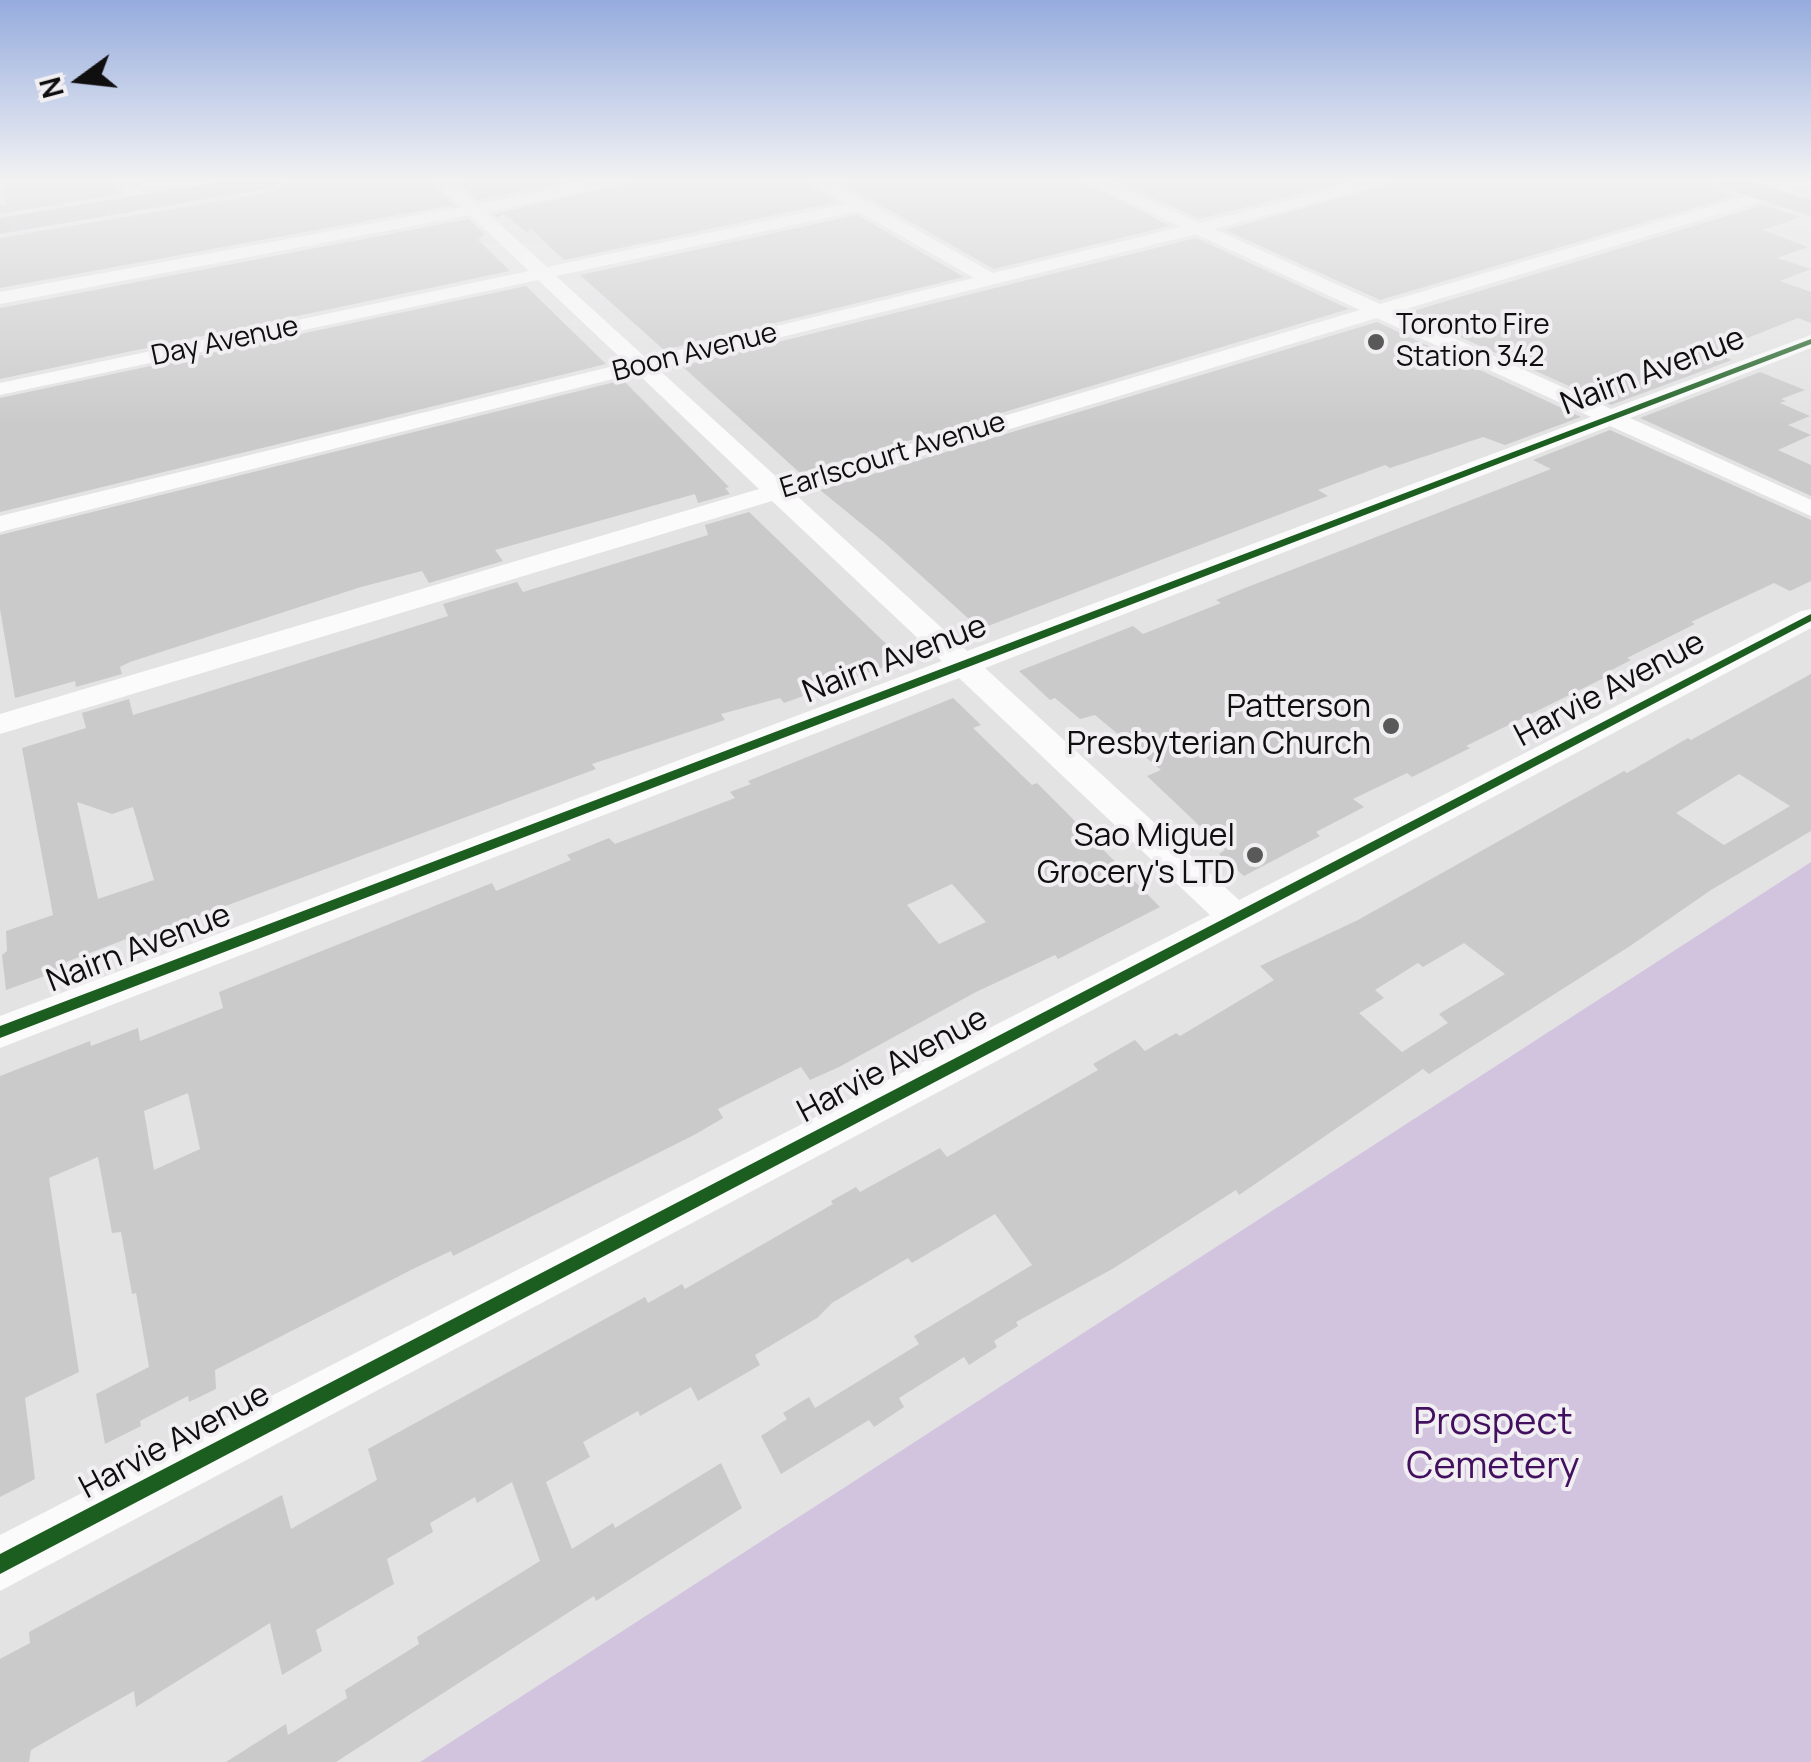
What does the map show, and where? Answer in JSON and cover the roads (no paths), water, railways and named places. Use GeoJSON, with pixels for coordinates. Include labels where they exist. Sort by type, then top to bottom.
{"type":"FeatureCollection","features":[{"type":"Feature","properties":{"kind":"street"},"geometry":{"type":"LineString","coordinates":[[0,298],[187,263]]}},
{"type":"Feature","properties":{"kind":"street"},"geometry":{"type":"LineString","coordinates":[[529,263],[1236,918]]}},
{"type":"Feature","properties":{"kind":"street","name":"Day Avenue"},"geometry":{"type":"LineString","coordinates":[[0,389],[595,263]]}},
{"type":"Feature","properties":{"kind":"street"},"geometry":{"type":"LineString","coordinates":[[961,263],[991,280]]}},
{"type":"Feature","properties":{"kind":"street","name":"Boon Avenue"},"geometry":{"type":"LineString","coordinates":[[0,524],[1059,263]]}},
{"type":"Feature","properties":{"kind":"street"},"geometry":{"type":"LineString","coordinates":[[1273,263],[1811,509]]}},
{"type":"Feature","properties":{"kind":"street","name":"Earlscourt Avenue"},"geometry":{"type":"LineString","coordinates":[[0,724],[1531,263]]}},
{"type":"Feature","properties":{"kind":"street","name":"Nairn Avenue"},"geometry":{"type":"LineString","coordinates":[[0,1032],[1811,341]]}},
{"type":"Feature","properties":{"kind":"street","name":"Harvie Avenue"},"geometry":{"type":"LineString","coordinates":[[0,1564],[1811,617]]}},
{"type":"Feature","properties":{"kind":"place","name":"Toronto Fire Station 342"},"geometry":{"type":"Point","coordinates":[1376,342]}},
{"type":"Feature","properties":{"kind":"place","name":"Patterson Presbyterian Church"},"geometry":{"type":"Point","coordinates":[1391,726]}},
{"type":"Feature","properties":{"kind":"place","name":"Sao Miguel Grocery's LTD"},"geometry":{"type":"Point","coordinates":[1255,855]}},
{"type":"Feature","properties":{"kind":"park label","name":"Prospect Cemetery"},"geometry":{"type":"Point","coordinates":[1493,1445]}}]}
